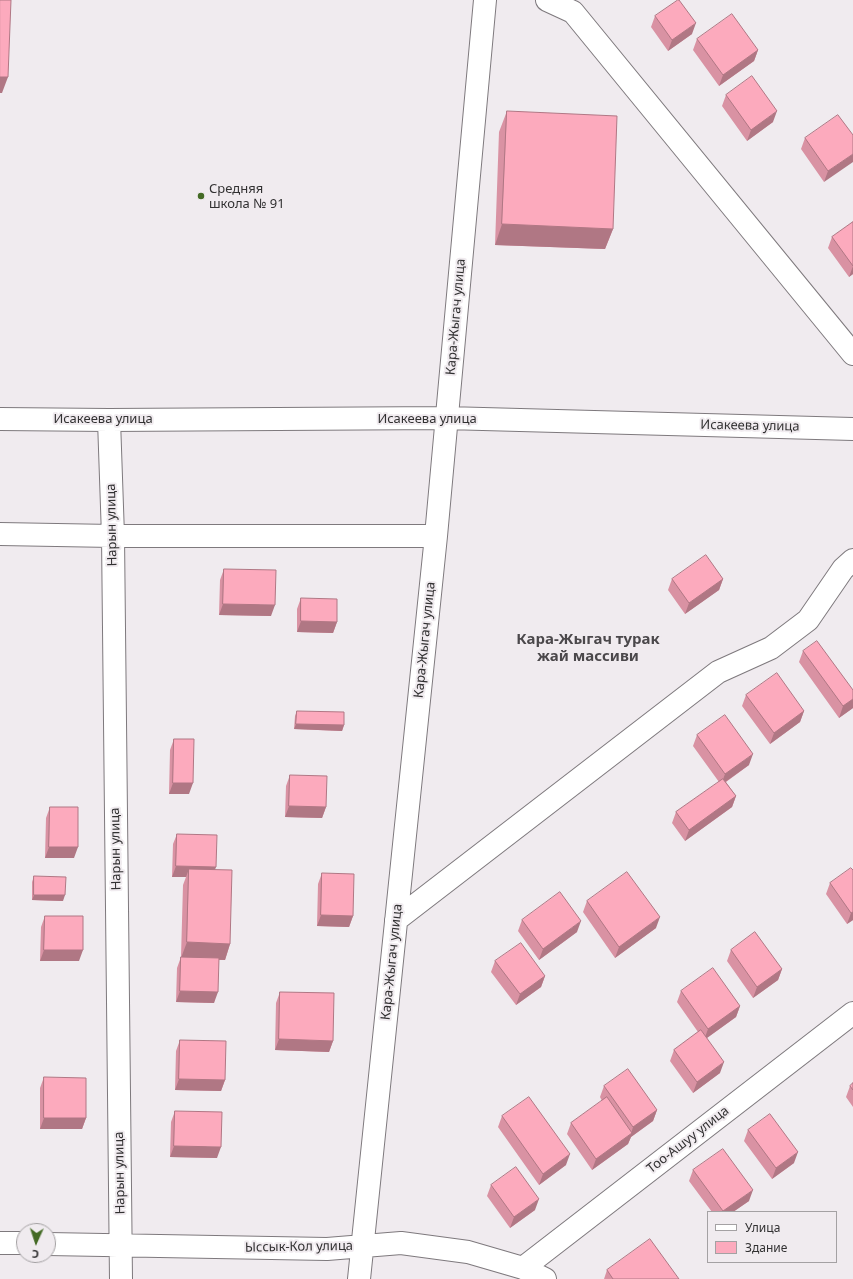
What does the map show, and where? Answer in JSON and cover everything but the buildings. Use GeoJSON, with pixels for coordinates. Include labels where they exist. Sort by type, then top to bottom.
{"type":"FeatureCollection","features":[{"type":"Feature","properties":{"kind":"street","name":"Кара-Жыгач улица"},"geometry":{"type":"LineString","coordinates":[[359,1279],[436,536],[485,0]]}},
{"type":"Feature","properties":{"kind":"street"},"geometry":{"type":"LineString","coordinates":[[547,0],[573,12],[853,354]]}},
{"type":"Feature","properties":{"kind":"street","name":"Исакеева улица"},"geometry":{"type":"LineString","coordinates":[[0,419],[109,420],[446,418],[853,429]]}},
{"type":"Feature","properties":{"kind":"street","name":"Нарын улица"},"geometry":{"type":"LineString","coordinates":[[109,420],[113,536],[121,1279]]}},
{"type":"Feature","properties":{"kind":"street"},"geometry":{"type":"LineString","coordinates":[[0,534],[113,536],[436,536]]}},
{"type":"Feature","properties":{"kind":"street"},"geometry":{"type":"LineString","coordinates":[[396,920],[718,672],[771,648],[808,620],[843,569],[853,560]]}},
{"type":"Feature","properties":{"kind":"street","name":"Тоо-Ашуу улица"},"geometry":{"type":"LineString","coordinates":[[523,1268],[853,1013]]}},
{"type":"Feature","properties":{"kind":"street"},"geometry":{"type":"LineString","coordinates":[[0,1243],[16,1243]]}},
{"type":"Feature","properties":{"kind":"street","name":"Ыссык-Кол улица"},"geometry":{"type":"LineString","coordinates":[[56,1244],[327,1249],[401,1243],[468,1252],[523,1268],[545,1279]]}},
{"type":"Feature","properties":{"kind":"place","name":"Средняя школа № 91"},"geometry":{"type":"Point","coordinates":[201,196]}},
{"type":"Feature","properties":{"kind":"district","name":"Кара-Жыгач турак жай массиви"},"geometry":{"type":"Point","coordinates":[588,648]}}]}
